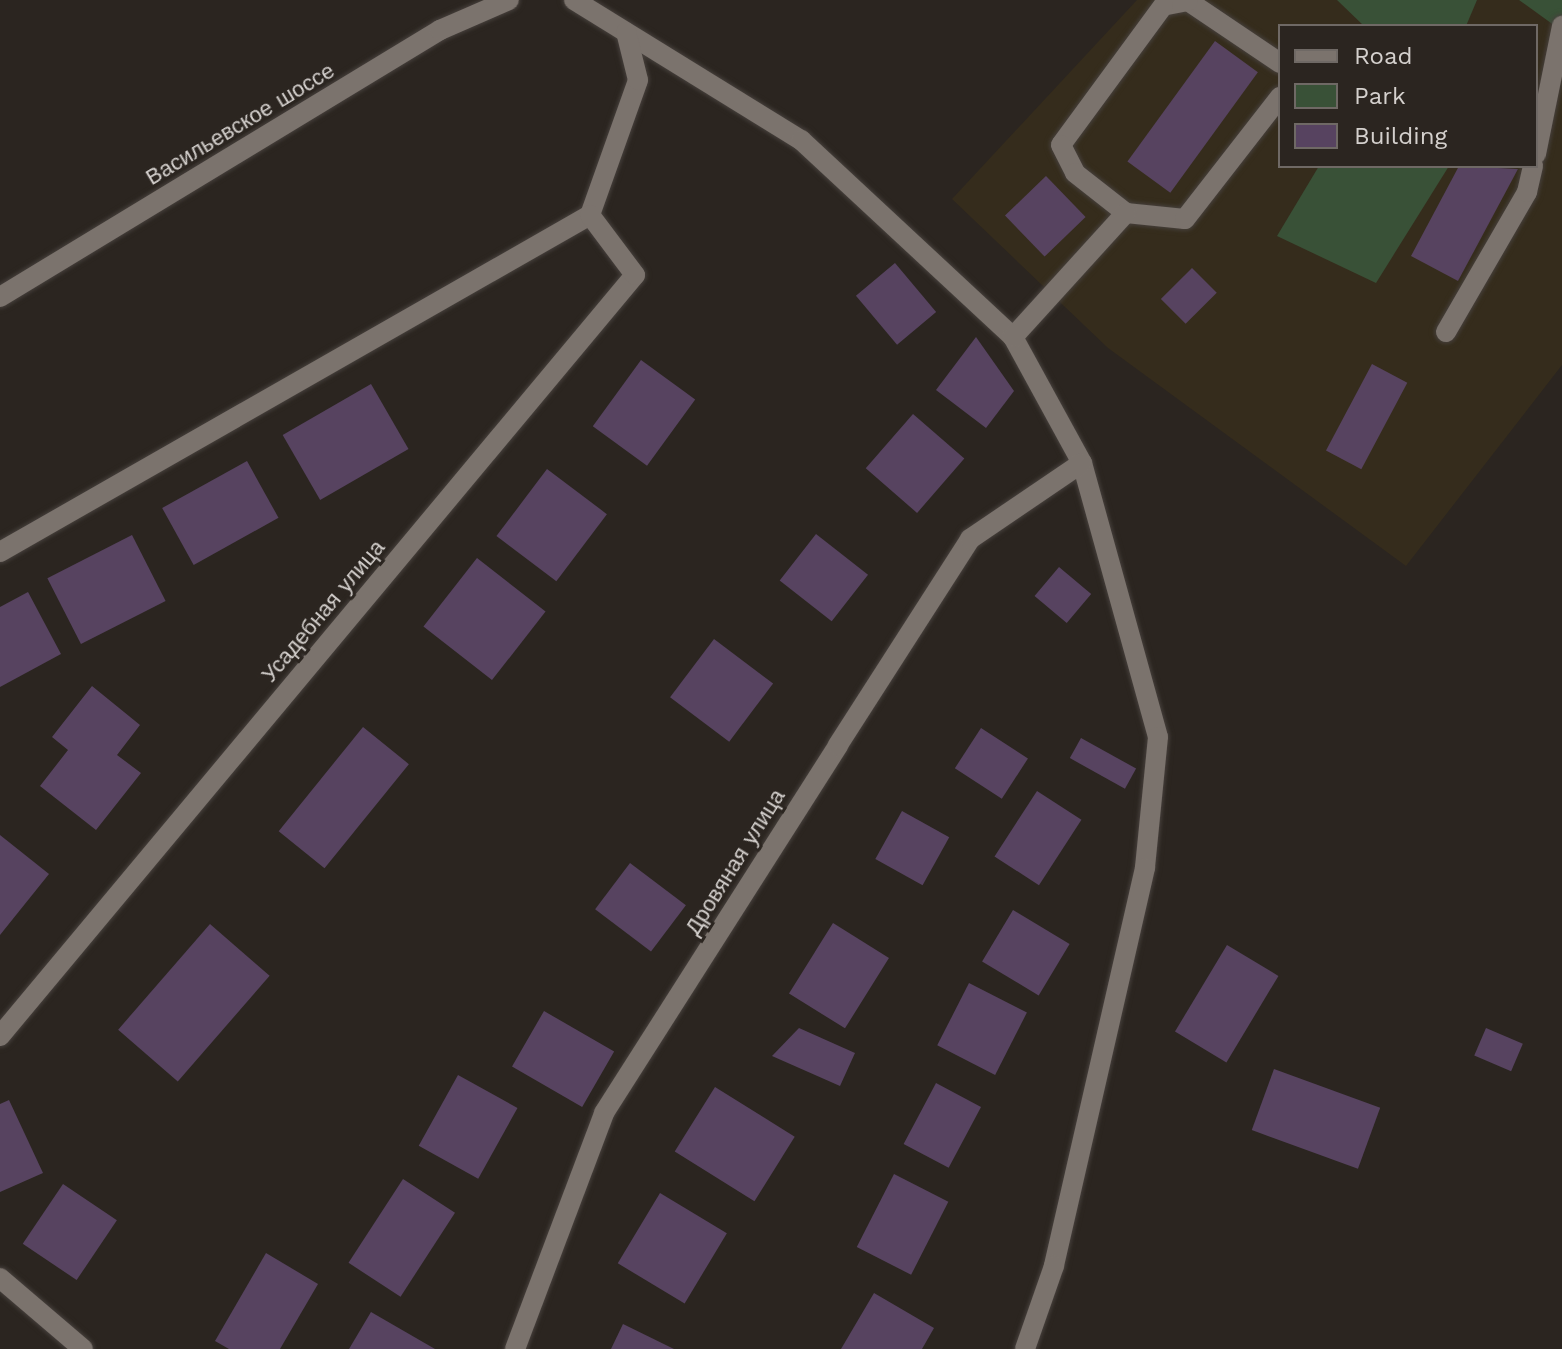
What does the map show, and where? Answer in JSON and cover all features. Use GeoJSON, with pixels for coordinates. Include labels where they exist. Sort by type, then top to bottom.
{"type":"FeatureCollection","features":[{"type":"Feature","properties":{"kind":"street","name":"Васильевское шоссе"},"geometry":{"type":"LineString","coordinates":[[0,297],[440,30],[509,0]]}},
{"type":"Feature","properties":{"kind":"street"},"geometry":{"type":"LineString","coordinates":[[574,0],[801,140],[1013,337],[1082,463],[1158,737],[1145,868],[1054,1266],[1025,1349]]}},
{"type":"Feature","properties":{"kind":"street"},"geometry":{"type":"LineString","coordinates":[[1278,62],[1188,1],[1163,6],[1061,145],[1075,173],[1126,213],[1185,219],[1278,100]]}},
{"type":"Feature","properties":{"kind":"street"},"geometry":{"type":"LineString","coordinates":[[1538,144],[1562,26]]}},
{"type":"Feature","properties":{"kind":"street"},"geometry":{"type":"LineString","coordinates":[[0,552],[590,215],[638,80],[626,32]]}},
{"type":"Feature","properties":{"kind":"street"},"geometry":{"type":"LineString","coordinates":[[1446,332],[1527,192],[1533,168]]}},
{"type":"Feature","properties":{"kind":"street"},"geometry":{"type":"LineString","coordinates":[[1013,337],[1126,213]]}},
{"type":"Feature","properties":{"kind":"street","name":"Усадебная улица"},"geometry":{"type":"LineString","coordinates":[[0,1036],[635,275],[590,215]]}},
{"type":"Feature","properties":{"kind":"street","name":"Дровяная улица"},"geometry":{"type":"LineString","coordinates":[[515,1349],[604,1113],[838,745],[970,539],[1082,463]]}},
{"type":"Feature","properties":{"kind":"street"},"geometry":{"type":"LineString","coordinates":[[0,1278],[83,1349]]}},
{"type":"Feature","properties":{"kind":"shaded area"},"geometry":{"type":"Polygon","coordinates":[[[1137,0],[1562,0],[1562,365],[1406,566],[1108,348],[952,199],[1137,0]]]}},
{"type":"Feature","properties":{"kind":"green space"},"geometry":{"type":"Polygon","coordinates":[[[1337,0],[1477,0],[1467,24],[1362,24],[1337,0]]]}},
{"type":"Feature","properties":{"kind":"green space"},"geometry":{"type":"Polygon","coordinates":[[[1519,0],[1562,0],[1562,31],[1519,0]]]}},
{"type":"Feature","properties":{"kind":"green space"},"geometry":{"type":"Polygon","coordinates":[[[1318,168],[1448,168],[1376,283],[1277,236],[1318,168]]]}},
{"type":"Feature","properties":{"kind":"building"},"geometry":{"type":"Polygon","coordinates":[[[1215,41],[1258,72],[1170,193],[1127,162],[1215,41]]]}},
{"type":"Feature","properties":{"kind":"building"},"geometry":{"type":"Polygon","coordinates":[[[1458,168],[1518,169],[1458,281],[1411,256],[1458,168]]]}},
{"type":"Feature","properties":{"kind":"building"},"geometry":{"type":"Polygon","coordinates":[[[1046,176],[1086,217],[1045,257],[1005,216],[1046,176]]]}},
{"type":"Feature","properties":{"kind":"building"},"geometry":{"type":"Polygon","coordinates":[[[895,263],[936,312],[897,345],[856,296],[895,263]]]}},
{"type":"Feature","properties":{"kind":"building"},"geometry":{"type":"Polygon","coordinates":[[[1192,268],[1217,293],[1186,324],[1161,299],[1192,268]]]}},
{"type":"Feature","properties":{"kind":"building"},"geometry":{"type":"Polygon","coordinates":[[[976,337],[1014,391],[986,428],[936,390],[976,337]]]}},
{"type":"Feature","properties":{"kind":"building"},"geometry":{"type":"Polygon","coordinates":[[[641,360],[695,399],[647,466],[593,426],[641,360]]]}},
{"type":"Feature","properties":{"kind":"building"},"geometry":{"type":"Polygon","coordinates":[[[1372,364],[1407,383],[1361,469],[1326,451],[1372,364]]]}},
{"type":"Feature","properties":{"kind":"building"},"geometry":{"type":"Polygon","coordinates":[[[371,384],[409,449],[320,500],[283,435],[371,384]]]}},
{"type":"Feature","properties":{"kind":"building"},"geometry":{"type":"Polygon","coordinates":[[[913,414],[964,459],[917,513],[866,468],[913,414]]]}},
{"type":"Feature","properties":{"kind":"building"},"geometry":{"type":"Polygon","coordinates":[[[247,461],[279,518],[194,565],[162,508],[247,461]]]}},
{"type":"Feature","properties":{"kind":"building"},"geometry":{"type":"Polygon","coordinates":[[[547,469],[607,514],[556,581],[496,536],[547,469]]]}},
{"type":"Feature","properties":{"kind":"building"},"geometry":{"type":"Polygon","coordinates":[[[816,534],[868,575],[832,621],[780,580],[816,534]]]}},
{"type":"Feature","properties":{"kind":"building"},"geometry":{"type":"Polygon","coordinates":[[[132,535],[166,601],[81,644],[47,578],[132,535]]]}},
{"type":"Feature","properties":{"kind":"building"},"geometry":{"type":"Polygon","coordinates":[[[477,558],[546,612],[492,680],[423,627],[477,558]]]}},
{"type":"Feature","properties":{"kind":"building"},"geometry":{"type":"Polygon","coordinates":[[[1059,567],[1091,594],[1067,623],[1035,596],[1059,567]]]}},
{"type":"Feature","properties":{"kind":"building"},"geometry":{"type":"Polygon","coordinates":[[[28,592],[61,654],[0,687],[0,607],[28,592]]]}},
{"type":"Feature","properties":{"kind":"building"},"geometry":{"type":"Polygon","coordinates":[[[714,639],[773,684],[729,742],[670,697],[714,639]]]}},
{"type":"Feature","properties":{"kind":"building"},"geometry":{"type":"Polygon","coordinates":[[[92,686],[140,725],[117,755],[141,773],[96,830],[40,786],[68,750],[52,737],[92,686]]]}},
{"type":"Feature","properties":{"kind":"building"},"geometry":{"type":"Polygon","coordinates":[[[363,727],[409,764],[325,868],[279,831],[363,727]]]}},
{"type":"Feature","properties":{"kind":"building"},"geometry":{"type":"Polygon","coordinates":[[[981,728],[1028,758],[1002,799],[955,768],[981,728]]]}},
{"type":"Feature","properties":{"kind":"building"},"geometry":{"type":"Polygon","coordinates":[[[1081,738],[1136,769],[1125,789],[1070,758],[1081,738]]]}},
{"type":"Feature","properties":{"kind":"building"},"geometry":{"type":"Polygon","coordinates":[[[1037,791],[1081,820],[1039,885],[995,856],[1037,791]]]}},
{"type":"Feature","properties":{"kind":"building"},"geometry":{"type":"Polygon","coordinates":[[[902,811],[949,837],[923,885],[875,859],[902,811]]]}},
{"type":"Feature","properties":{"kind":"building"},"geometry":{"type":"Polygon","coordinates":[[[0,835],[49,874],[0,935],[0,835]]]}},
{"type":"Feature","properties":{"kind":"building"},"geometry":{"type":"Polygon","coordinates":[[[630,863],[686,905],[651,951],[595,909],[630,863]]]}},
{"type":"Feature","properties":{"kind":"building"},"geometry":{"type":"Polygon","coordinates":[[[1013,910],[1070,944],[1039,995],[982,961],[1013,910]]]}},
{"type":"Feature","properties":{"kind":"building"},"geometry":{"type":"Polygon","coordinates":[[[833,923],[889,958],[845,1028],[789,993],[833,923]]]}},
{"type":"Feature","properties":{"kind":"building"},"geometry":{"type":"Polygon","coordinates":[[[210,924],[270,976],[178,1081],[118,1030],[210,924]]]}},
{"type":"Feature","properties":{"kind":"building"},"geometry":{"type":"Polygon","coordinates":[[[1227,945],[1278,976],[1226,1062],[1175,1032],[1227,945]]]}},
{"type":"Feature","properties":{"kind":"building"},"geometry":{"type":"Polygon","coordinates":[[[969,983],[1027,1013],[995,1075],[937,1045],[969,983]]]}},
{"type":"Feature","properties":{"kind":"building"},"geometry":{"type":"Polygon","coordinates":[[[544,1011],[614,1052],[582,1107],[512,1066],[544,1011]]]}},
{"type":"Feature","properties":{"kind":"building"},"geometry":{"type":"Polygon","coordinates":[[[799,1028],[855,1053],[840,1086],[772,1056],[799,1028]]]}},
{"type":"Feature","properties":{"kind":"building"},"geometry":{"type":"Polygon","coordinates":[[[1486,1028],[1523,1044],[1511,1071],[1474,1056],[1486,1028]]]}},
{"type":"Feature","properties":{"kind":"building"},"geometry":{"type":"Polygon","coordinates":[[[1274,1069],[1380,1108],[1358,1169],[1252,1130],[1274,1069]]]}},
{"type":"Feature","properties":{"kind":"building"},"geometry":{"type":"Polygon","coordinates":[[[458,1075],[517,1108],[478,1179],[419,1146],[458,1075]]]}},
{"type":"Feature","properties":{"kind":"building"},"geometry":{"type":"Polygon","coordinates":[[[936,1083],[981,1107],[949,1168],[904,1144],[936,1083]]]}},
{"type":"Feature","properties":{"kind":"building"},"geometry":{"type":"Polygon","coordinates":[[[715,1087],[795,1137],[754,1201],[675,1151],[715,1087]]]}},
{"type":"Feature","properties":{"kind":"building"},"geometry":{"type":"Polygon","coordinates":[[[9,1100],[43,1173],[0,1192],[0,1104],[9,1100]]]}},
{"type":"Feature","properties":{"kind":"building"},"geometry":{"type":"Polygon","coordinates":[[[894,1174],[948,1202],[911,1275],[857,1247],[894,1174]]]}},
{"type":"Feature","properties":{"kind":"building"},"geometry":{"type":"Polygon","coordinates":[[[403,1179],[455,1213],[401,1297],[349,1263],[403,1179]]]}},
{"type":"Feature","properties":{"kind":"building"},"geometry":{"type":"Polygon","coordinates":[[[63,1184],[117,1220],[77,1280],[23,1244],[63,1184]]]}},
{"type":"Feature","properties":{"kind":"building"},"geometry":{"type":"Polygon","coordinates":[[[660,1193],[727,1233],[685,1303],[618,1263],[660,1193]]]}},
{"type":"Feature","properties":{"kind":"building"},"geometry":{"type":"Polygon","coordinates":[[[266,1253],[318,1284],[280,1349],[229,1349],[215,1341],[266,1253]]]}},
{"type":"Feature","properties":{"kind":"building"},"geometry":{"type":"Polygon","coordinates":[[[874,1293],[934,1328],[922,1349],[841,1349],[874,1293]]]}},
{"type":"Feature","properties":{"kind":"building"},"geometry":{"type":"Polygon","coordinates":[[[371,1312],[435,1349],[349,1349],[371,1312]]]}},
{"type":"Feature","properties":{"kind":"building"},"geometry":{"type":"Polygon","coordinates":[[[623,1324],[674,1349],[611,1349],[623,1324]]]}}]}
